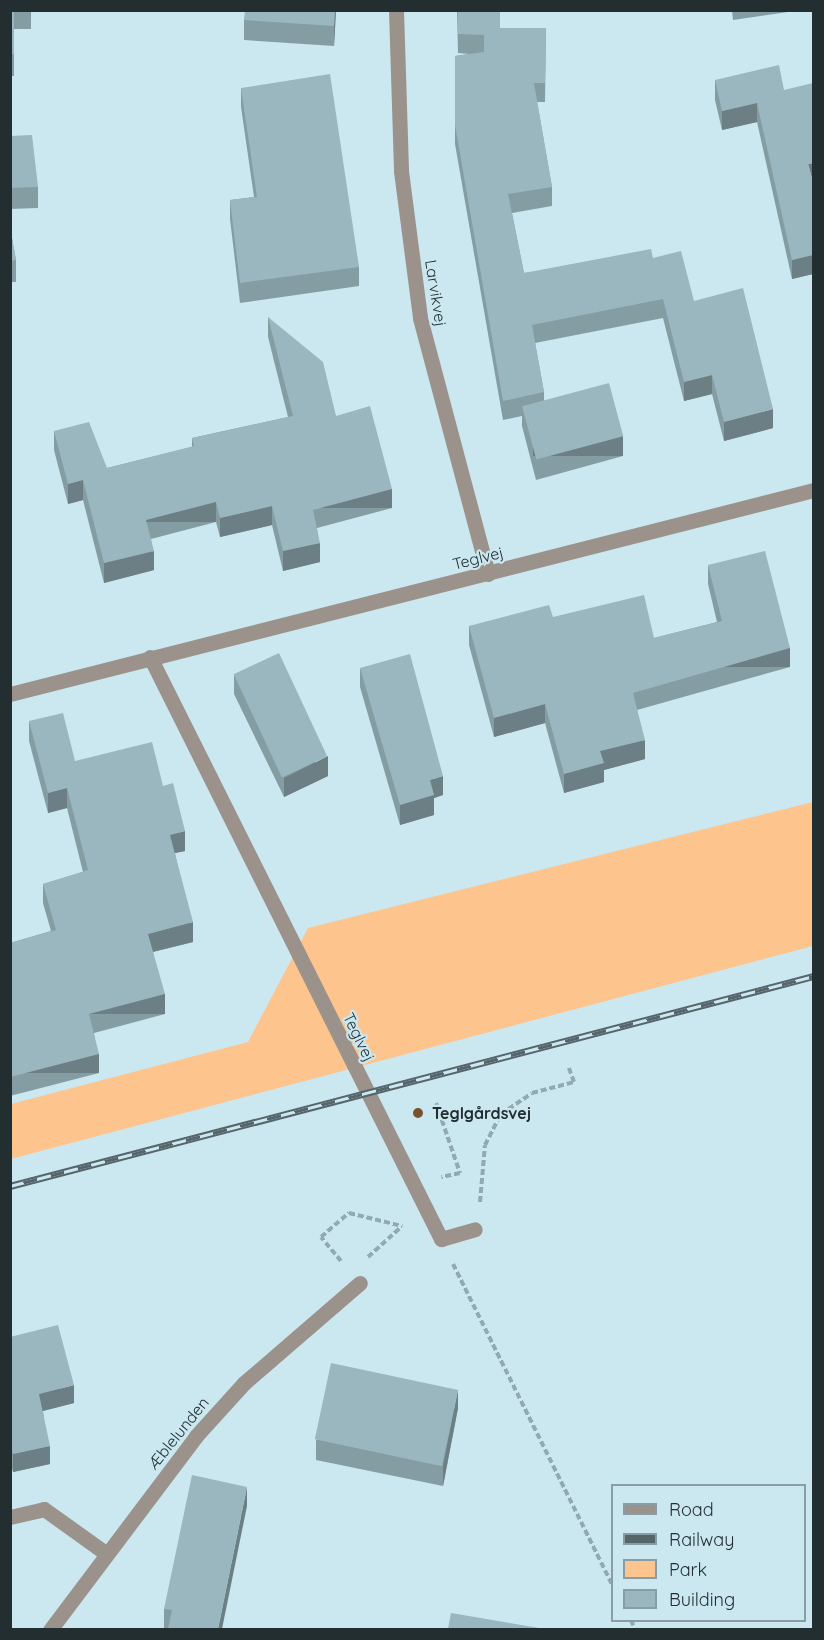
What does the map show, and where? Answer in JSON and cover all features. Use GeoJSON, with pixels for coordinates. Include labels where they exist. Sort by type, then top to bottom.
{"type":"FeatureCollection","features":[{"type":"Feature","properties":{"kind":"street","name":"Larvikvej"},"geometry":{"type":"LineString","coordinates":[[396,10],[401,171],[420,318],[488,574]]}},
{"type":"Feature","properties":{"kind":"street","name":"Teglvej"},"geometry":{"type":"LineString","coordinates":[[10,694],[813,490]]}},
{"type":"Feature","properties":{"kind":"street","name":"Teglvej"},"geometry":{"type":"LineString","coordinates":[[150,657],[408,1178],[441,1239]]}},
{"type":"Feature","properties":{"kind":"street"},"geometry":{"type":"LineString","coordinates":[[441,1239],[475,1229]]}},
{"type":"Feature","properties":{"kind":"street","name":"Æblelunden"},"geometry":{"type":"LineString","coordinates":[[50,1629],[105,1552],[244,1383],[356,1278]]}},
{"type":"Feature","properties":{"kind":"street"},"geometry":{"type":"LineString","coordinates":[[10,1517],[44,1509],[105,1552]]}},
{"type":"Feature","properties":{"kind":"path"},"geometry":{"type":"LineString","coordinates":[[475,1229],[485,1145],[501,1114],[532,1093],[574,1082],[569,1068]]}},
{"type":"Feature","properties":{"kind":"path"},"geometry":{"type":"LineString","coordinates":[[408,1178],[460,1173],[436,1103]]}},
{"type":"Feature","properties":{"kind":"path"},"geometry":{"type":"LineString","coordinates":[[401,1227],[366,1213],[350,1213],[321,1237],[356,1278],[401,1227],[427,1214]]}},
{"type":"Feature","properties":{"kind":"path"},"geometry":{"type":"LineString","coordinates":[[441,1239],[611,1582]]}},
{"type":"Feature","properties":{"kind":"green space"},"geometry":{"type":"Polygon","coordinates":[[[813,802],[813,946],[11,1159],[11,1104],[248,1042],[308,928],[813,802]]]}},
{"type":"Feature","properties":{"kind":"building"},"geometry":{"type":"Polygon","coordinates":[[[10,10],[14,10],[14,54],[10,54],[10,10]]]}},
{"type":"Feature","properties":{"kind":"building"},"geometry":{"type":"Polygon","coordinates":[[[245,10],[335,10],[334,26],[244,20],[245,10]]]}},
{"type":"Feature","properties":{"kind":"building"},"geometry":{"type":"Polygon","coordinates":[[[458,10],[500,10],[500,28],[546,28],[545,83],[534,83],[552,187],[508,194],[524,273],[651,249],[653,258],[681,251],[694,301],[743,288],[773,409],[724,422],[712,375],[684,382],[663,299],[532,325],[544,392],[503,401],[455,125],[455,56],[484,52],[484,35],[458,34],[458,10]]]}},
{"type":"Feature","properties":{"kind":"building"},"geometry":{"type":"Polygon","coordinates":[[[779,65],[784,90],[813,83],[813,163],[808,164],[813,183],[813,255],[792,260],[757,103],[722,111],[715,80],[779,65]]]}},
{"type":"Feature","properties":{"kind":"building"},"geometry":{"type":"Polygon","coordinates":[[[330,74],[359,267],[240,283],[230,200],[257,197],[241,88],[330,74]]]}},
{"type":"Feature","properties":{"kind":"building"},"geometry":{"type":"Polygon","coordinates":[[[32,135],[38,187],[10,188],[10,136],[32,135]]]}},
{"type":"Feature","properties":{"kind":"building"},"geometry":{"type":"Polygon","coordinates":[[[10,227],[16,260],[10,261],[10,227]]]}},
{"type":"Feature","properties":{"kind":"building"},"geometry":{"type":"Polygon","coordinates":[[[268,317],[323,362],[336,416],[370,406],[392,489],[313,510],[320,543],[283,551],[272,506],[220,518],[216,502],[146,520],[154,551],[104,563],[83,480],[68,484],[54,431],[89,422],[107,468],[194,446],[192,438],[293,416],[268,317]]]}},
{"type":"Feature","properties":{"kind":"building"},"geometry":{"type":"Polygon","coordinates":[[[609,383],[623,436],[536,459],[522,406],[609,383]]]}},
{"type":"Feature","properties":{"kind":"building"},"geometry":{"type":"Polygon","coordinates":[[[765,551],[790,648],[633,693],[645,740],[600,751],[604,763],[564,774],[545,704],[494,718],[469,626],[549,605],[553,617],[644,595],[654,638],[722,621],[708,565],[765,551]]]}},
{"type":"Feature","properties":{"kind":"building"},"geometry":{"type":"Polygon","coordinates":[[[279,653],[327,756],[282,777],[234,674],[279,653]]]}},
{"type":"Feature","properties":{"kind":"building"},"geometry":{"type":"Polygon","coordinates":[[[410,654],[443,776],[430,780],[434,795],[400,805],[360,668],[410,654]]]}},
{"type":"Feature","properties":{"kind":"building"},"geometry":{"type":"Polygon","coordinates":[[[63,713],[75,761],[152,742],[163,786],[173,783],[185,831],[170,835],[193,922],[148,934],[165,994],[89,1014],[99,1054],[10,1077],[10,943],[56,930],[43,884],[88,870],[67,788],[48,793],[29,721],[63,713]]]}},
{"type":"Feature","properties":{"kind":"building"},"geometry":{"type":"Polygon","coordinates":[[[58,1325],[74,1385],[39,1394],[50,1446],[13,1454],[10,1443],[10,1337],[58,1325]]]}},
{"type":"Feature","properties":{"kind":"building"},"geometry":{"type":"Polygon","coordinates":[[[331,1363],[458,1390],[442,1466],[315,1439],[331,1363]]]}},
{"type":"Feature","properties":{"kind":"building"},"geometry":{"type":"Polygon","coordinates":[[[192,1475],[247,1487],[218,1629],[168,1629],[172,1610],[164,1609],[192,1475]]]}},
{"type":"Feature","properties":{"kind":"building"},"geometry":{"type":"Polygon","coordinates":[[[451,1613],[545,1629],[448,1629],[451,1613]]]}},
{"type":"Feature","properties":{"kind":"railway"},"geometry":{"type":"LineString","coordinates":[[10,1186],[814,976]]}},
{"type":"Feature","properties":{"kind":"place","name":"Teglgårdsvej"},"geometry":{"type":"Point","coordinates":[418,1113]}}]}
